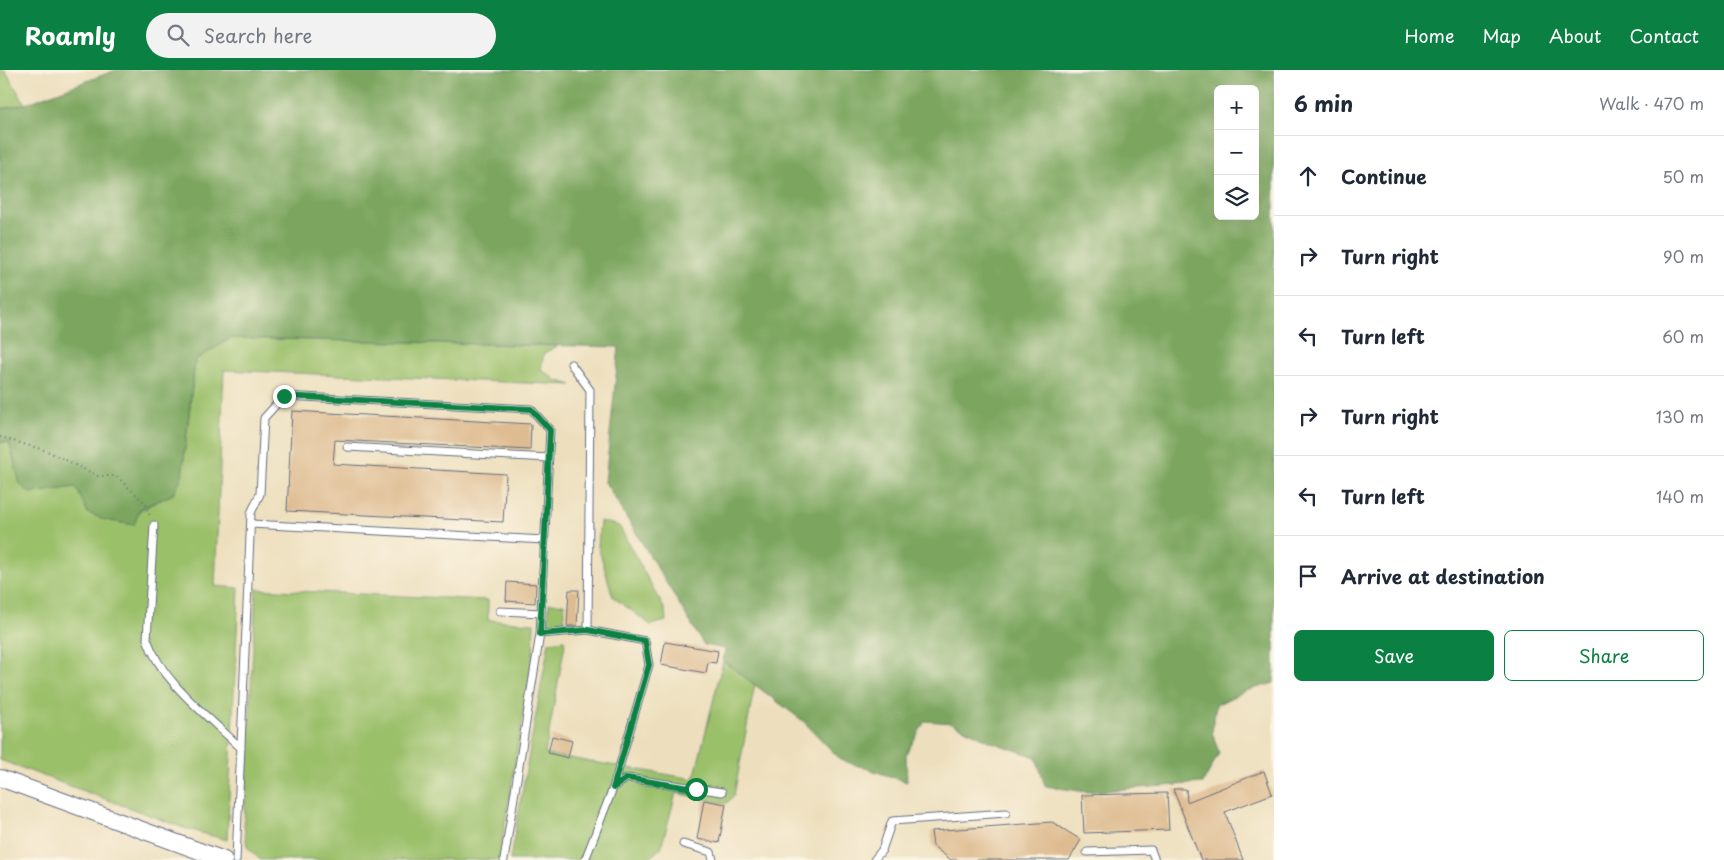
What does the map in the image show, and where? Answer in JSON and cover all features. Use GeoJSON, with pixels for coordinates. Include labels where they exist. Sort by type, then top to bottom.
{"type":"FeatureCollection","features":[{"type":"Feature","properties":{"kind":"street"},"geometry":{"type":"LineString","coordinates":[[0,778],[224,860]]}},
{"type":"Feature","properties":{"kind":"lane"},"geometry":{"type":"LineString","coordinates":[[571,364],[590,390],[588,630]]}},
{"type":"Feature","properties":{"kind":"lane"},"geometry":{"type":"LineString","coordinates":[[236,860],[251,513],[260,494],[264,418],[284,396],[531,409],[550,430],[540,634],[504,860]]}},
{"type":"Feature","properties":{"kind":"lane"},"geometry":{"type":"LineString","coordinates":[[346,447],[549,458]]}},
{"type":"Feature","properties":{"kind":"lane"},"geometry":{"type":"LineString","coordinates":[[251,524],[544,540]]}},
{"type":"Feature","properties":{"kind":"lane"},"geometry":{"type":"LineString","coordinates":[[154,526],[147,639],[152,653],[163,673],[241,748]]}},
{"type":"Feature","properties":{"kind":"lane"},"geometry":{"type":"LineString","coordinates":[[500,612],[540,613]]}},
{"type":"Feature","properties":{"kind":"lane"},"geometry":{"type":"LineString","coordinates":[[540,634],[588,630],[645,641],[649,665],[613,788],[585,860]]}},
{"type":"Feature","properties":{"kind":"lane"},"geometry":{"type":"LineString","coordinates":[[613,788],[627,778],[722,792]]}},
{"type":"Feature","properties":{"kind":"lane"},"geometry":{"type":"LineString","coordinates":[[874,860],[882,850],[892,821],[1006,813]]}},
{"type":"Feature","properties":{"kind":"lane"},"geometry":{"type":"LineString","coordinates":[[683,844],[711,852],[713,860]]}},
{"type":"Feature","properties":{"kind":"lane"},"geometry":{"type":"LineString","coordinates":[[1087,852],[1151,850],[1155,860]]}},
{"type":"Feature","properties":{"kind":"path"},"geometry":{"type":"LineString","coordinates":[[0,437],[47,451],[98,476],[116,476],[145,503],[154,526]]}},
{"type":"Feature","properties":{"kind":"green space"},"geometry":{"type":"Polygon","coordinates":[[[0,70],[5,70],[25,104],[0,109],[0,70]]]}},
{"type":"Feature","properties":{"kind":"green space"},"geometry":{"type":"Polygon","coordinates":[[[116,70],[1274,70],[1274,683],[1245,691],[1216,705],[1212,732],[1219,753],[1203,783],[1086,792],[1045,786],[1036,757],[994,743],[952,723],[925,721],[906,754],[907,782],[841,760],[803,721],[723,661],[725,649],[704,645],[605,482],[619,347],[231,338],[195,360],[182,476],[173,494],[140,509],[134,525],[105,520],[88,513],[76,487],[30,493],[20,484],[9,442],[0,442],[0,109],[25,104],[116,70]]]}},
{"type":"Feature","properties":{"kind":"green space"},"geometry":{"type":"Polygon","coordinates":[[[231,338],[558,346],[544,353],[541,369],[556,380],[572,385],[224,370],[215,586],[239,588],[227,840],[184,828],[0,760],[0,442],[9,442],[20,484],[30,493],[76,487],[140,510],[173,494],[182,476],[195,360],[231,338]]]}},
{"type":"Feature","properties":{"kind":"green space"},"geometry":{"type":"Polygon","coordinates":[[[600,521],[619,526],[665,610],[666,621],[651,625],[613,597],[598,546],[600,521]]]}},
{"type":"Feature","properties":{"kind":"green space"},"geometry":{"type":"Polygon","coordinates":[[[256,589],[488,600],[488,620],[534,623],[533,658],[499,860],[260,860],[247,847],[244,825],[256,589]]]}},
{"type":"Feature","properties":{"kind":"green space"},"geometry":{"type":"Polygon","coordinates":[[[549,603],[565,604],[564,626],[548,625],[549,603]]]}},
{"type":"Feature","properties":{"kind":"green space"},"geometry":{"type":"Polygon","coordinates":[[[564,640],[565,644],[545,754],[694,779],[723,661],[755,684],[734,795],[726,804],[676,793],[661,848],[647,860],[510,860],[549,642],[564,640]]]}},
{"type":"Feature","properties":{"kind":"building"},"geometry":{"type":"Polygon","coordinates":[[[292,411],[531,424],[530,450],[335,440],[333,464],[506,474],[503,522],[287,511],[292,411]]]}},
{"type":"Feature","properties":{"kind":"building"},"geometry":{"type":"Polygon","coordinates":[[[507,582],[536,584],[535,603],[506,601],[507,582]]]}},
{"type":"Feature","properties":{"kind":"building"},"geometry":{"type":"Polygon","coordinates":[[[569,590],[579,590],[577,626],[567,626],[569,590]]]}},
{"type":"Feature","properties":{"kind":"building"},"geometry":{"type":"Polygon","coordinates":[[[665,642],[718,651],[716,663],[708,662],[706,673],[661,665],[665,642]]]}},
{"type":"Feature","properties":{"kind":"building"},"geometry":{"type":"Polygon","coordinates":[[[552,736],[572,741],[568,758],[548,753],[552,736]]]}},
{"type":"Feature","properties":{"kind":"building"},"geometry":{"type":"Polygon","coordinates":[[[1264,771],[1272,794],[1225,812],[1243,860],[1201,860],[1173,789],[1186,789],[1187,802],[1264,771]]]}},
{"type":"Feature","properties":{"kind":"building"},"geometry":{"type":"Polygon","coordinates":[[[1167,793],[1169,830],[1084,833],[1082,795],[1167,793]]]}},
{"type":"Feature","properties":{"kind":"building"},"geometry":{"type":"Polygon","coordinates":[[[704,800],[726,804],[719,843],[697,839],[704,800]]]}},
{"type":"Feature","properties":{"kind":"building"},"geometry":{"type":"Polygon","coordinates":[[[1052,822],[1081,840],[1069,860],[951,860],[933,846],[931,831],[1052,822]]]}},
{"type":"Feature","properties":{"kind":"route"},"geometry":{"type":"LineString","coordinates":[[284,396],[531,409],[550,430],[540,634],[588,630],[645,641],[649,665],[613,788],[627,778],[696,789]]}}]}
